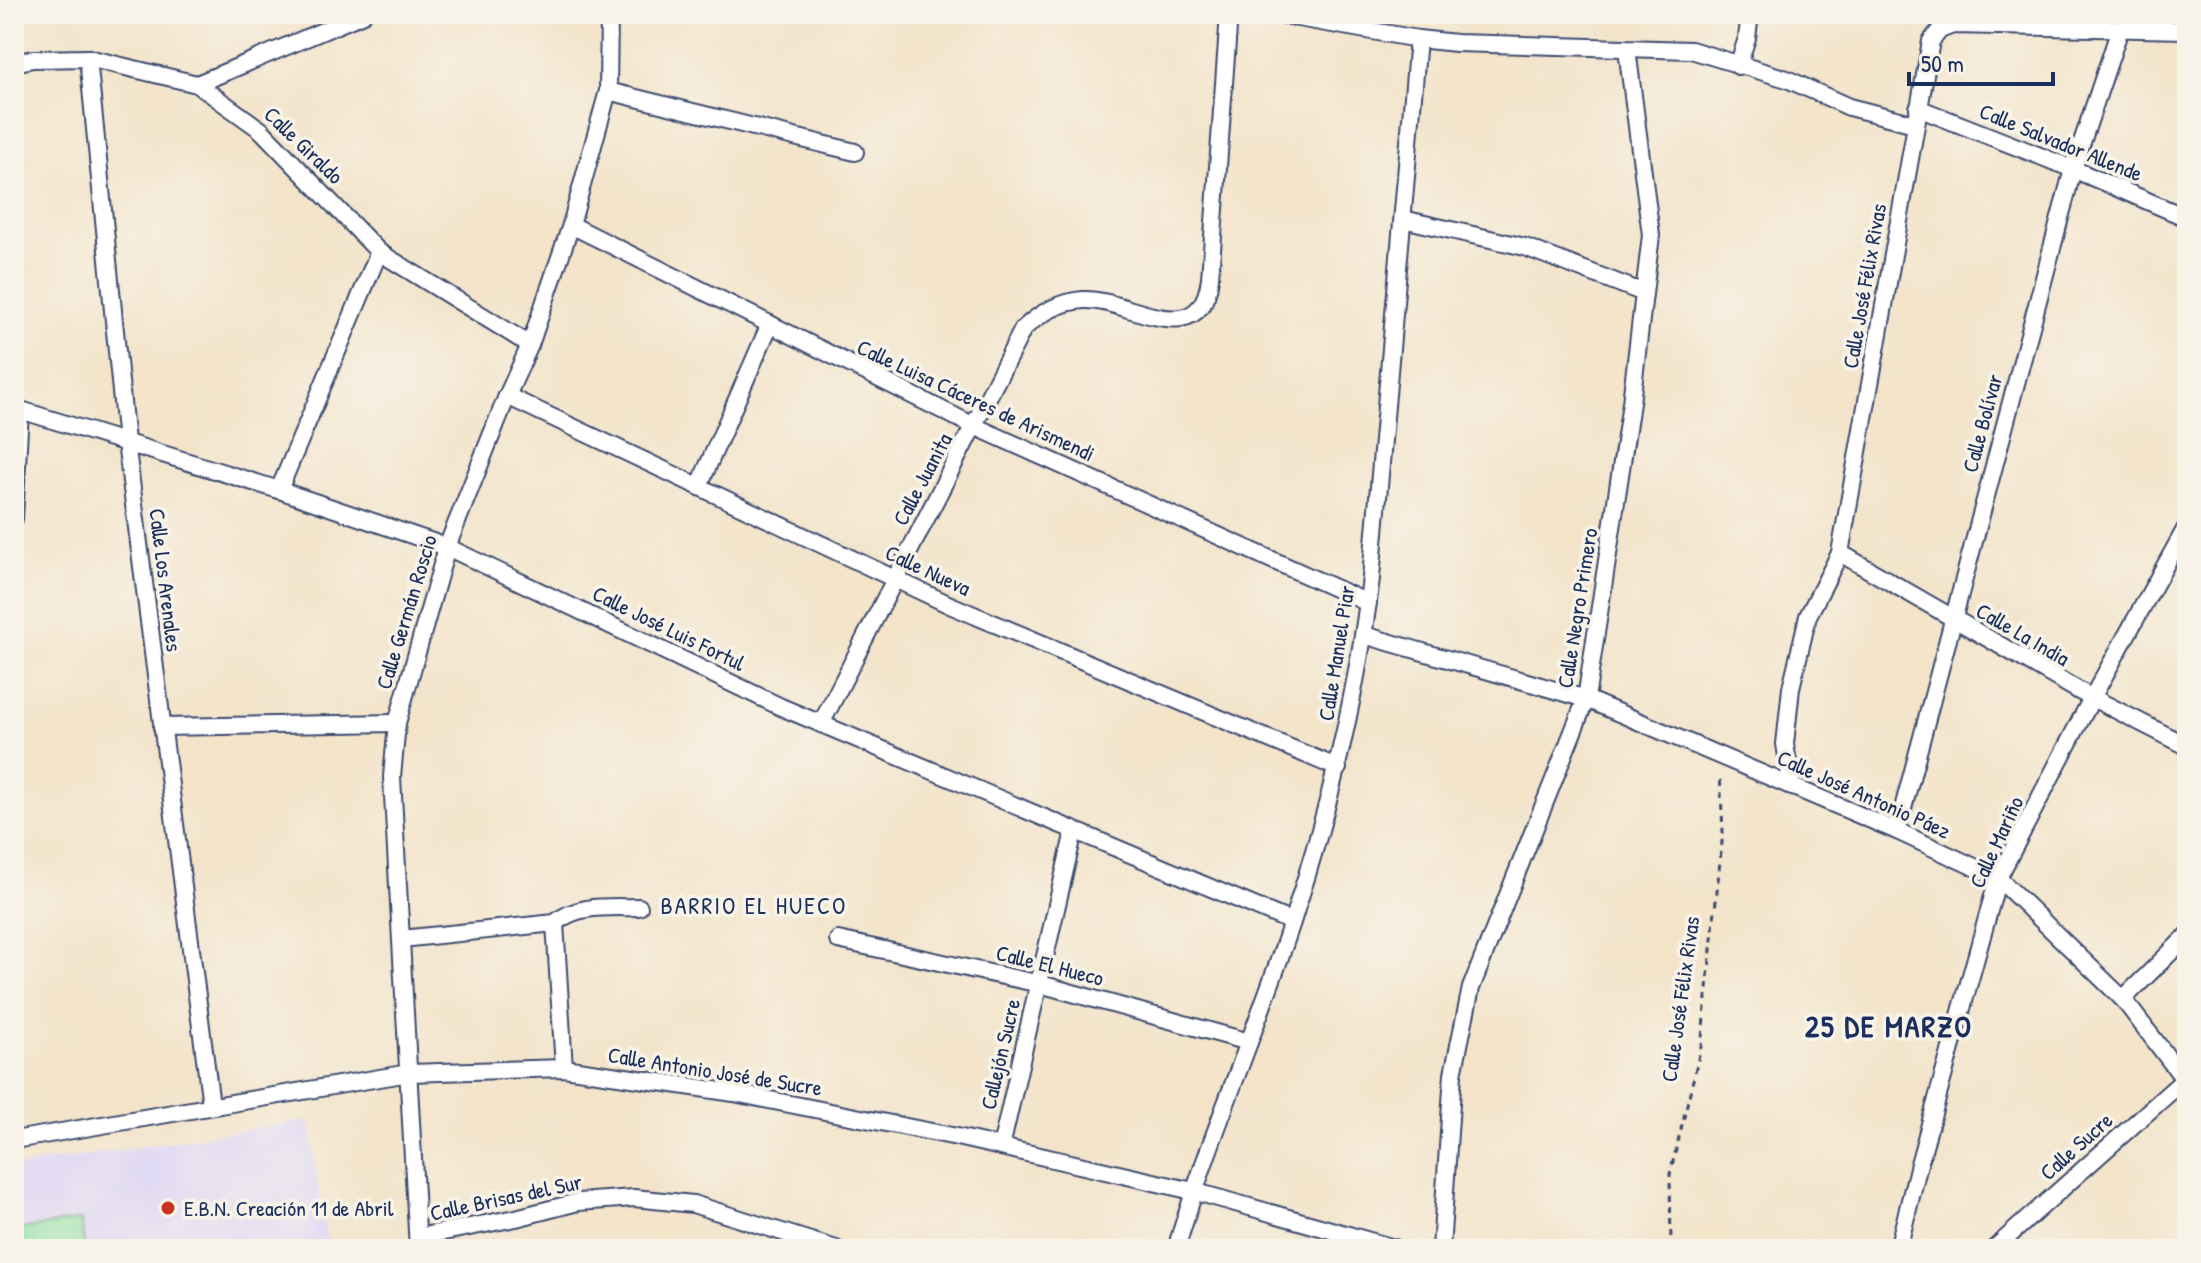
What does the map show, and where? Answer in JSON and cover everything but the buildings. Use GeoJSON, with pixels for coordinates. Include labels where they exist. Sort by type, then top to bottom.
{"type":"FeatureCollection","features":[{"type":"Feature","properties":{"kind":"street"},"geometry":{"type":"LineString","coordinates":[[197,84],[363,14]]}},
{"type":"Feature","properties":{"kind":"street","name":"Calle Germán Roscio"},"geometry":{"type":"LineString","coordinates":[[418,1243],[392,777],[397,723],[447,547],[530,345],[571,225],[608,91],[609,14]]}},
{"type":"Feature","properties":{"kind":"street","name":"Calle Juanita"},"geometry":{"type":"LineString","coordinates":[[821,724],[1023,329],[1044,312],[1083,300],[1109,303],[1164,321],[1191,314],[1199,308],[1209,289],[1229,14]]}},
{"type":"Feature","properties":{"kind":"street","name":"Calle Salvador Allende"},"geometry":{"type":"LineString","coordinates":[[1275,14],[1418,39],[1691,50],[1787,79],[1849,107],[1917,116],[2073,169],[2187,218]]}},
{"type":"Feature","properties":{"kind":"street"},"geometry":{"type":"LineString","coordinates":[[1738,66],[1750,14]]}},
{"type":"Feature","properties":{"kind":"street","name":"Calle José Félix Rivas"},"geometry":{"type":"LineString","coordinates":[[1792,787],[1785,744],[1791,688],[1808,616],[1840,553],[1931,41],[1940,30],[1953,25],[2120,29]]}},
{"type":"Feature","properties":{"kind":"street"},"geometry":{"type":"LineString","coordinates":[[2120,29],[2187,30]]}},
{"type":"Feature","properties":{"kind":"street","name":"Calle Bolívar"},"geometry":{"type":"LineString","coordinates":[[1897,831],[2073,169],[2120,29]]}},
{"type":"Feature","properties":{"kind":"street","name":"Calle Manuel Piar"},"geometry":{"type":"LineString","coordinates":[[1176,1249],[1193,1191],[1292,922],[1338,768],[1368,603],[1418,39]]}},
{"type":"Feature","properties":{"kind":"street","name":"Calle Negro Primero"},"geometry":{"type":"LineString","coordinates":[[1441,1249],[1453,1074],[1471,988],[1586,699],[1631,403],[1651,235],[1627,49]]}},
{"type":"Feature","properties":{"kind":"street","name":"Calle Giraldo"},"geometry":{"type":"LineString","coordinates":[[14,63],[33,59],[88,58],[197,84],[261,130],[379,252],[530,345]]}},
{"type":"Feature","properties":{"kind":"street","name":"Calle Los Arenales"},"geometry":{"type":"LineString","coordinates":[[88,58],[126,442],[211,1105]]}},
{"type":"Feature","properties":{"kind":"street"},"geometry":{"type":"LineString","coordinates":[[608,91],[855,152]]}},
{"type":"Feature","properties":{"kind":"street"},"geometry":{"type":"LineString","coordinates":[[1403,219],[1525,247],[1644,293]]}},
{"type":"Feature","properties":{"kind":"street","name":"Calle Luisa Cáceres de Arismendi"},"geometry":{"type":"LineString","coordinates":[[571,225],[974,426],[1368,603]]}},
{"type":"Feature","properties":{"kind":"street"},"geometry":{"type":"LineString","coordinates":[[279,490],[379,252]]}},
{"type":"Feature","properties":{"kind":"street"},"geometry":{"type":"LineString","coordinates":[[699,486],[770,324]]}},
{"type":"Feature","properties":{"kind":"street","name":"Calle Nueva"},"geometry":{"type":"LineString","coordinates":[[507,396],[950,605],[1338,768]]}},
{"type":"Feature","properties":{"kind":"street"},"geometry":{"type":"LineString","coordinates":[[14,519],[17,410]]}},
{"type":"Feature","properties":{"kind":"street","name":"Calle José Luis Fortul"},"geometry":{"type":"LineString","coordinates":[[17,410],[279,490],[447,547],[821,724],[1292,922]]}},
{"type":"Feature","properties":{"kind":"street","name":"Calle Mariño"},"geometry":{"type":"LineString","coordinates":[[1898,1249],[1998,878],[2187,526]]}},
{"type":"Feature","properties":{"kind":"street","name":"Calle La India"},"geometry":{"type":"LineString","coordinates":[[1840,553],[2092,698],[2187,746]]}},
{"type":"Feature","properties":{"kind":"street"},"geometry":{"type":"LineString","coordinates":[[1364,635],[1586,699]]}},
{"type":"Feature","properties":{"kind":"street","name":"Calle José Antonio Páez"},"geometry":{"type":"LineString","coordinates":[[1586,699],[1897,831],[1998,878],[2123,999],[2186,1079]]}},
{"type":"Feature","properties":{"kind":"street"},"geometry":{"type":"LineString","coordinates":[[162,727],[397,723]]}},
{"type":"Feature","properties":{"kind":"street","name":"Callejón Sucre"},"geometry":{"type":"LineString","coordinates":[[1001,1147],[1074,831]]}},
{"type":"Feature","properties":{"kind":"street"},"geometry":{"type":"LineString","coordinates":[[401,939],[555,923],[567,913],[580,909],[639,907]]}},
{"type":"Feature","properties":{"kind":"street"},"geometry":{"type":"LineString","coordinates":[[555,923],[564,1068]]}},
{"type":"Feature","properties":{"kind":"street"},"geometry":{"type":"LineString","coordinates":[[2123,999],[2187,936]]}},
{"type":"Feature","properties":{"kind":"street","name":"Calle El Hueco"},"geometry":{"type":"LineString","coordinates":[[838,940],[1040,984],[1249,1042]]}},
{"type":"Feature","properties":{"kind":"street","name":"Calle Antonio José de Sucre"},"geometry":{"type":"LineString","coordinates":[[14,1140],[409,1073],[564,1068],[734,1093],[1001,1147],[1193,1191],[1398,1249]]}},
{"type":"Feature","properties":{"kind":"street","name":"Calle Sucre"},"geometry":{"type":"LineString","coordinates":[[1994,1249],[2186,1079]]}},
{"type":"Feature","properties":{"kind":"street","name":"Calle Brisas del Sur"},"geometry":{"type":"LineString","coordinates":[[418,1243],[578,1202],[634,1198],[693,1204],[836,1249]]}},
{"type":"Feature","properties":{"kind":"path","name":"Calle José Félix Rivas"},"geometry":{"type":"LineString","coordinates":[[1671,1249],[1670,1174],[1701,1047],[1723,832],[1719,754]]}},
{"type":"Feature","properties":{"kind":"shaded area","name":"E.B.N. Creación 11 de Abril"},"geometry":{"type":"Polygon","coordinates":[[[309,1120],[328,1249],[14,1249],[14,1167],[309,1120]]]}},
{"type":"Feature","properties":{"kind":"green space"},"geometry":{"type":"Polygon","coordinates":[[[81,1220],[85,1249],[14,1249],[14,1230],[81,1220]]]}},
{"type":"Feature","properties":{"kind":"place","name":"E.B.N. Creación 11 de Abril"},"geometry":{"type":"Point","coordinates":[168,1208]}},
{"type":"Feature","properties":{"kind":"district","name":"BARRIO EL HUECO"},"geometry":{"type":"Point","coordinates":[754,905]}},
{"type":"Feature","properties":{"kind":"district","name":"25 DE MARZO"},"geometry":{"type":"Point","coordinates":[1889,1026]}}]}
